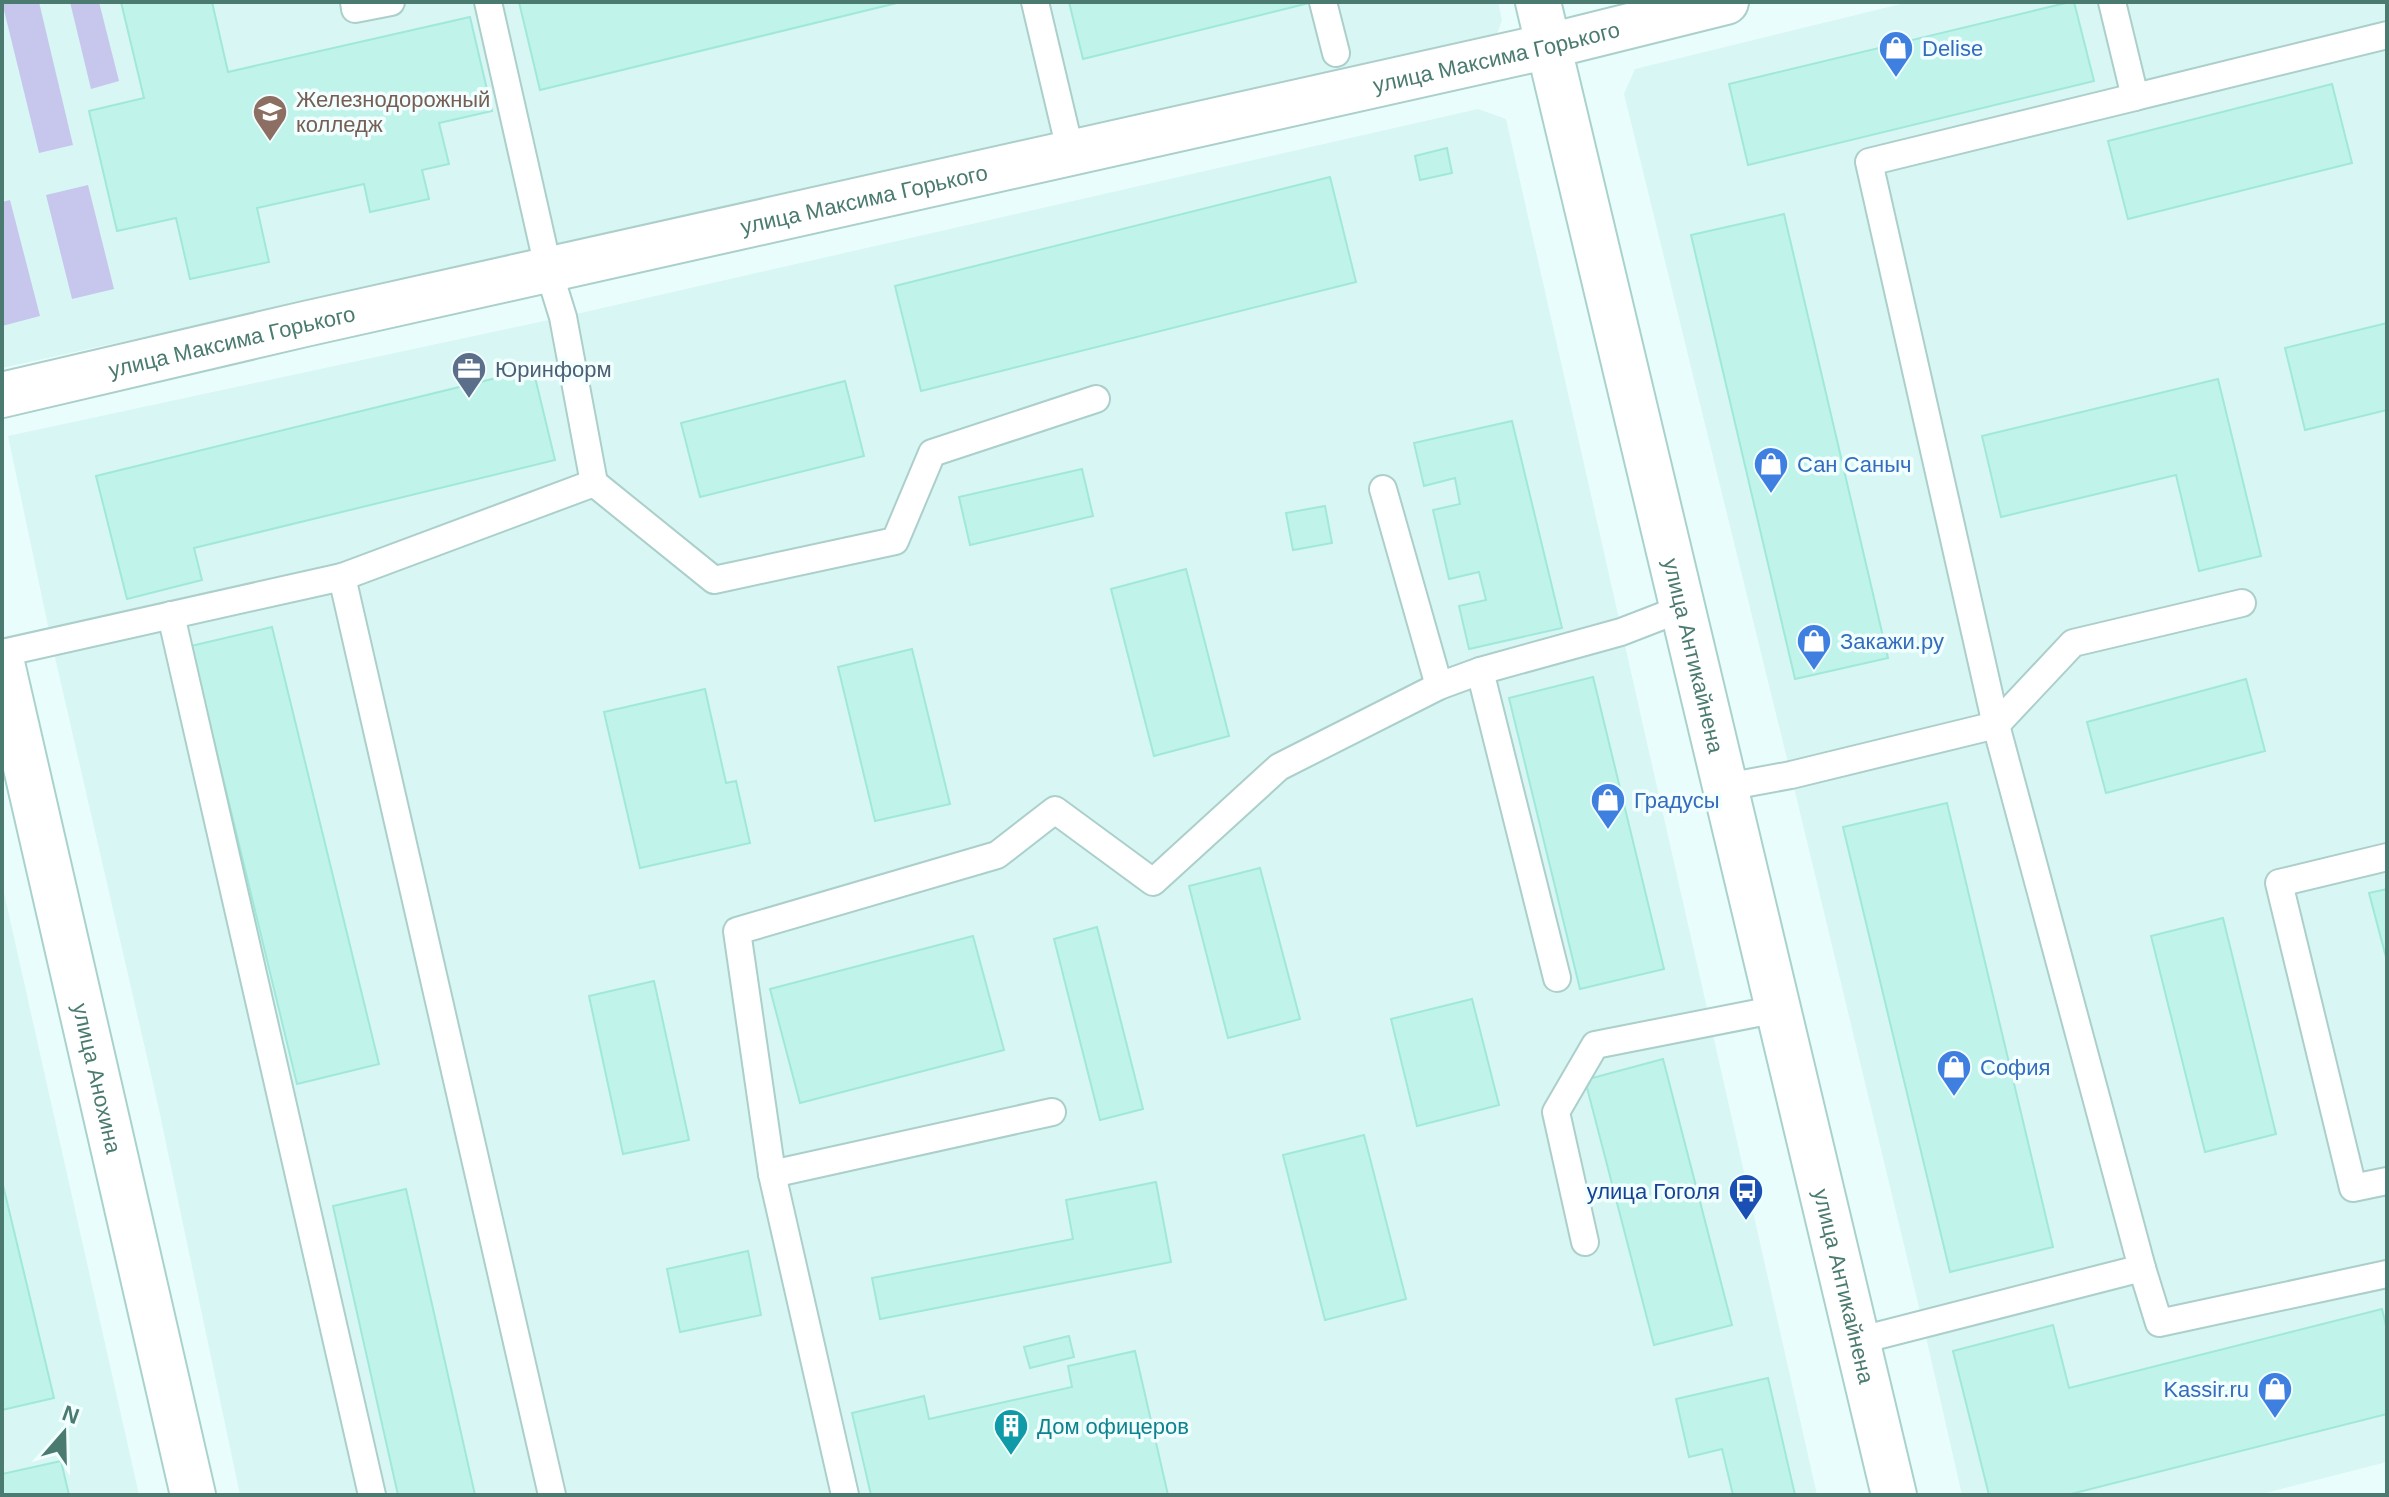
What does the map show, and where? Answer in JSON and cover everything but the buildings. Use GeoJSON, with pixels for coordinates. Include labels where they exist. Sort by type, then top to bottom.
{"type":"FeatureCollection","features":[{"type":"Feature","properties":{"kind":"street","name":"улица Антикайнена"},"geometry":{"type":"LineString","coordinates":[[1538,2],[1894,1495]]}},
{"type":"Feature","properties":{"kind":"street","name":"улица Максима Горького"},"geometry":{"type":"LineString","coordinates":[[2,395],[305,324],[549,272],[1549,46],[1726,2]]}},
{"type":"Feature","properties":{"kind":"street","name":"улица Анохина"},"geometry":{"type":"LineString","coordinates":[[2,663],[13,763],[193,1495]]}},
{"type":"Feature","properties":{"kind":"lane"},"geometry":{"type":"LineString","coordinates":[[354,2],[355,9],[391,2]]}},
{"type":"Feature","properties":{"kind":"lane"},"geometry":{"type":"LineString","coordinates":[[488,2],[549,272],[563,317],[594,483],[714,580],[895,541],[932,453],[1096,399]]}},
{"type":"Feature","properties":{"kind":"lane"},"geometry":{"type":"LineString","coordinates":[[1035,2],[1071,154]]}},
{"type":"Feature","properties":{"kind":"lane"},"geometry":{"type":"LineString","coordinates":[[1323,2],[1336,53]]}},
{"type":"Feature","properties":{"kind":"lane"},"geometry":{"type":"LineString","coordinates":[[2112,2],[2135,97]]}},
{"type":"Feature","properties":{"kind":"lane"},"geometry":{"type":"LineString","coordinates":[[2387,35],[1869,162],[1996,725],[2159,1323],[2387,1274]]}},
{"type":"Feature","properties":{"kind":"lane"},"geometry":{"type":"LineString","coordinates":[[2,653],[342,577],[594,483]]}},
{"type":"Feature","properties":{"kind":"lane"},"geometry":{"type":"LineString","coordinates":[[1383,489],[1439,686]]}},
{"type":"Feature","properties":{"kind":"lane"},"geometry":{"type":"LineString","coordinates":[[342,577],[552,1495]]}},
{"type":"Feature","properties":{"kind":"lane"},"geometry":{"type":"LineString","coordinates":[[1726,787],[1791,775],[1996,725],[2073,643],[2242,603]]}},
{"type":"Feature","properties":{"kind":"lane"},"geometry":{"type":"LineString","coordinates":[[845,1495],[772,1174],[737,931],[997,855],[1055,810],[1153,882],[1279,767],[1439,686],[1480,671],[1621,632],[1683,608]]}},
{"type":"Feature","properties":{"kind":"lane"},"geometry":{"type":"LineString","coordinates":[[171,615],[372,1495]]}},
{"type":"Feature","properties":{"kind":"lane"},"geometry":{"type":"LineString","coordinates":[[1480,671],[1557,978]]}},
{"type":"Feature","properties":{"kind":"lane"},"geometry":{"type":"LineString","coordinates":[[2387,857],[2279,883],[2353,1188],[2387,1181]]}},
{"type":"Feature","properties":{"kind":"lane"},"geometry":{"type":"LineString","coordinates":[[1585,1242],[1556,1112],[1595,1045],[1778,1009]]}},
{"type":"Feature","properties":{"kind":"lane"},"geometry":{"type":"LineString","coordinates":[[772,1174],[1052,1112]]}},
{"type":"Feature","properties":{"kind":"lane"},"geometry":{"type":"LineString","coordinates":[[1857,1341],[2142,1268]]}},
{"type":"Feature","properties":{"kind":"shaded area"},"geometry":{"type":"Polygon","coordinates":[[[2,2],[1498,2],[1502,20],[1497,34],[1484,42],[2,368],[2,2]]]}},
{"type":"Feature","properties":{"kind":"shaded area"},"geometry":{"type":"Polygon","coordinates":[[[2,2],[39,2],[73,145],[39,153],[2,2]]]}},
{"type":"Feature","properties":{"kind":"shaded area"},"geometry":{"type":"Polygon","coordinates":[[[70,2],[99,2],[119,81],[91,89],[70,2]]]}},
{"type":"Feature","properties":{"kind":"shaded area"},"geometry":{"type":"Polygon","coordinates":[[[1909,2],[2387,2],[2387,1462],[2257,1495],[1962,1495],[1791,775],[1624,94],[1635,69],[1909,2]]]}},
{"type":"Feature","properties":{"kind":"shaded area"},"geometry":{"type":"Polygon","coordinates":[[[1478,109],[1506,119],[1817,1495],[240,1495],[158,1105],[51,640],[8,436],[563,317],[1478,109]]]}},
{"type":"Feature","properties":{"kind":"shaded area"},"geometry":{"type":"Polygon","coordinates":[[[88,185],[114,289],[72,299],[46,195],[88,185]]]}},
{"type":"Feature","properties":{"kind":"shaded area"},"geometry":{"type":"Polygon","coordinates":[[[10,200],[40,316],[2,326],[2,202],[10,200]]]}},
{"type":"Feature","properties":{"kind":"shaded area"},"geometry":{"type":"Polygon","coordinates":[[[2,884],[139,1495],[2,1495],[2,884]]]}},
{"type":"Feature","properties":{"kind":"place","name":"Delise"},"geometry":{"type":"Point","coordinates":[1896,79]}},
{"type":"Feature","properties":{"kind":"place","name":"Железнодорожный колледж"},"geometry":{"type":"Point","coordinates":[270,143]}},
{"type":"Feature","properties":{"kind":"place","name":"Юринформ"},"geometry":{"type":"Point","coordinates":[469,400]}},
{"type":"Feature","properties":{"kind":"place","name":"Сан Саныч"},"geometry":{"type":"Point","coordinates":[1771,495]}},
{"type":"Feature","properties":{"kind":"place","name":"Закажи.ру"},"geometry":{"type":"Point","coordinates":[1814,672]}},
{"type":"Feature","properties":{"kind":"place","name":"Градусы"},"geometry":{"type":"Point","coordinates":[1608,831]}},
{"type":"Feature","properties":{"kind":"place","name":"София"},"geometry":{"type":"Point","coordinates":[1954,1098]}},
{"type":"Feature","properties":{"kind":"place","name":"улица Гоголя"},"geometry":{"type":"Point","coordinates":[1746,1222]}},
{"type":"Feature","properties":{"kind":"place","name":"Kassir.ru"},"geometry":{"type":"Point","coordinates":[2275,1420]}},
{"type":"Feature","properties":{"kind":"place","name":"Дом офицеров"},"geometry":{"type":"Point","coordinates":[1011,1457]}}]}
